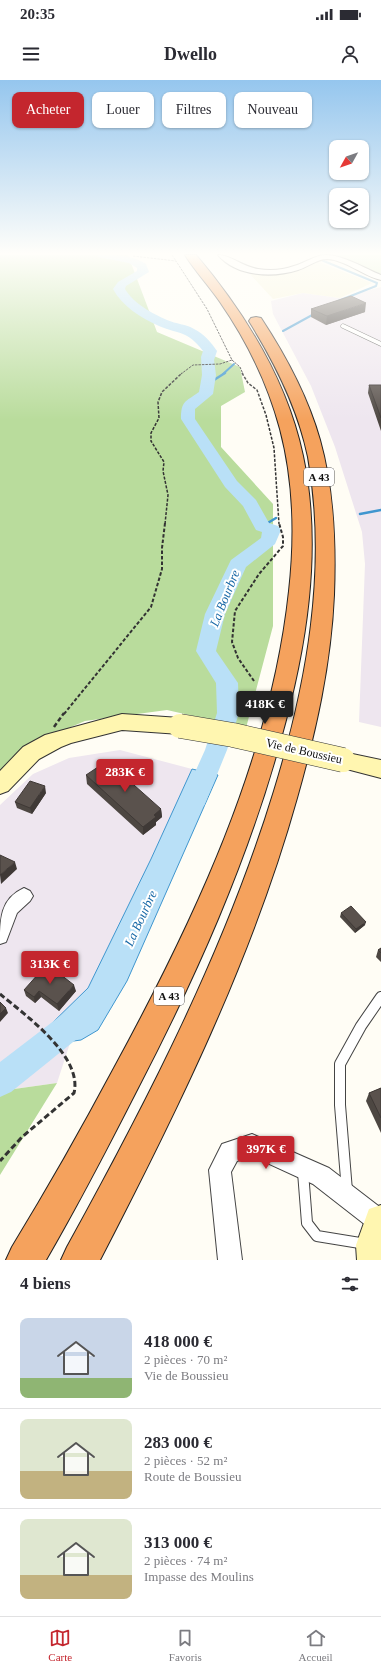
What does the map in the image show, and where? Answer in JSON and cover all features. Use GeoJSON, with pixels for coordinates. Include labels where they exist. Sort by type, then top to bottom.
{"type":"FeatureCollection","features":[{"type":"Feature","properties":{"kind":"highway","name":"A 43"},"geometry":{"type":"LineString","coordinates":[[25,1260],[96,1136],[161,1013],[210,907],[233,851],[250,802],[277,716],[290,658],[298,601],[302,534],[298,482],[290,436],[278,398],[252,340],[233,310]]}},
{"type":"Feature","properties":{"kind":"highway","name":"A 43"},"geometry":{"type":"LineString","coordinates":[[80,1260],[134,1158],[196,1032],[242,925],[283,808],[308,714],[318,656],[324,598],[325,533],[320,480],[310,435],[297,396],[283,366],[249,310]]}},
{"type":"Feature","properties":{"kind":"street","name":"Vie de Boussieu"},"geometry":{"type":"LineString","coordinates":[[0,785],[31,753],[53,741],[122,722],[180,726],[234,735],[381,770]]}},
{"type":"Feature","properties":{"kind":"street"},"geometry":{"type":"LineString","coordinates":[[0,936],[10,908],[24,896]]}},
{"type":"Feature","properties":{"kind":"street"},"geometry":{"type":"LineString","coordinates":[[230,1260],[220,1170],[230,1152],[252,1145],[321,1176],[347,1195],[377,1237]]}},
{"type":"Feature","properties":{"kind":"lane"},"geometry":{"type":"LineString","coordinates":[[343,326],[381,344]]}},
{"type":"Feature","properties":{"kind":"lane"},"geometry":{"type":"LineString","coordinates":[[347,1195],[340,1105],[340,1064],[361,1026],[381,997]]}},
{"type":"Feature","properties":{"kind":"lane"},"geometry":{"type":"LineString","coordinates":[[303,1168],[307,1223],[317,1236],[377,1237]]}},
{"type":"Feature","properties":{"kind":"path"},"geometry":{"type":"LineString","coordinates":[[208,310],[224,339],[232,360],[239,364],[247,384],[257,390],[266,414],[274,448],[279,528],[283,537],[283,546],[259,574],[235,611],[232,642],[238,658],[254,681]]}},
{"type":"Feature","properties":{"kind":"path"},"geometry":{"type":"LineString","coordinates":[[53,741],[53,730],[57,722],[151,607],[162,570],[162,548],[168,495],[163,471],[164,462],[151,441],[151,433],[159,418],[158,402],[162,392],[185,370],[193,365],[213,364],[232,360]]}},
{"type":"Feature","properties":{"kind":"path"},"geometry":{"type":"LineString","coordinates":[[0,994],[47,1034],[69,1063],[75,1080],[74,1093],[22,1137],[0,1161]]}},
{"type":"Feature","properties":{"kind":"shaded area"},"geometry":{"type":"Polygon","coordinates":[[[272,310],[381,310],[381,727],[359,722],[365,564],[362,532],[335,447],[311,386],[273,314],[272,310]]]}},
{"type":"Feature","properties":{"kind":"shaded area"},"geometry":{"type":"Polygon","coordinates":[[[120,750],[192,769],[151,859],[88,988],[57,1083],[0,1091],[0,805],[33,774],[69,758],[120,750]]]}},
{"type":"Feature","properties":{"kind":"green space"},"geometry":{"type":"Polygon","coordinates":[[[0,310],[149,310],[157,332],[240,367],[245,392],[221,406],[221,447],[273,504],[273,626],[246,728],[167,710],[85,721],[24,747],[0,771],[0,310]]]}},
{"type":"Feature","properties":{"kind":"green space"},"geometry":{"type":"Polygon","coordinates":[[[57,1083],[0,1175],[0,1091],[57,1083]]]}},
{"type":"Feature","properties":{"kind":"water"},"geometry":{"type":"Polygon","coordinates":[[[192,769],[218,775],[127,981],[98,1030],[81,1040],[59,1043],[47,1028],[88,988],[151,859],[192,769]]]}},
{"type":"Feature","properties":{"kind":"water"},"geometry":{"type":"Polygon","coordinates":[[[40,1038],[38,1050],[49,1050],[0,1089],[0,1072],[40,1038]]]}},
{"type":"Feature","properties":{"kind":"building"},"geometry":{"type":"Polygon","coordinates":[[[313,310],[345,310],[327,316],[313,310]]]}},
{"type":"Feature","properties":{"kind":"building"},"geometry":{"type":"Polygon","coordinates":[[[369,385],[381,385],[381,418],[369,385]]]}},
{"type":"Feature","properties":{"kind":"building"},"geometry":{"type":"Polygon","coordinates":[[[107,761],[161,809],[154,815],[156,817],[143,827],[86,775],[107,761]]]}},
{"type":"Feature","properties":{"kind":"building"},"geometry":{"type":"Polygon","coordinates":[[[30,781],[45,786],[30,808],[15,802],[30,781]]]}},
{"type":"Feature","properties":{"kind":"building"},"geometry":{"type":"Polygon","coordinates":[[[0,855],[15,862],[0,875],[0,855]]]}},
{"type":"Feature","properties":{"kind":"building"},"geometry":{"type":"Polygon","coordinates":[[[351,906],[366,922],[356,929],[341,913],[351,906]]]}},
{"type":"Feature","properties":{"kind":"building"},"geometry":{"type":"Polygon","coordinates":[[[47,964],[74,985],[57,1004],[39,991],[34,997],[24,990],[47,964]]]}},
{"type":"Feature","properties":{"kind":"building"},"geometry":{"type":"Polygon","coordinates":[[[0,1002],[6,1008],[0,1014],[0,1002]]]}},
{"type":"Feature","properties":{"kind":"building"},"geometry":{"type":"Polygon","coordinates":[[[381,1088],[381,1118],[369,1093],[381,1088]]]}},
{"type":"Feature","properties":{"kind":"waterway","name":"La Bourbre"},"geometry":{"type":"LineString","coordinates":[[141,310],[163,323],[189,331],[201,340],[210,351],[207,360],[209,380],[206,394],[188,407],[188,419],[231,484],[250,504],[262,526],[272,530],[269,540],[238,564],[215,614],[206,651],[227,683],[228,713],[216,750],[195,799]]}},
{"type":"Feature","properties":{"kind":"waterway"},"geometry":{"type":"LineString","coordinates":[[283,331],[314,314]]}},
{"type":"Feature","properties":{"kind":"waterway"},"geometry":{"type":"LineString","coordinates":[[223,374],[234,364]]}},
{"type":"Feature","properties":{"kind":"waterway"},"geometry":{"type":"LineString","coordinates":[[206,385],[225,373]]}},
{"type":"Feature","properties":{"kind":"waterway"},"geometry":{"type":"LineString","coordinates":[[360,514],[381,510]]}},
{"type":"Feature","properties":{"kind":"waterway"},"geometry":{"type":"LineString","coordinates":[[266,524],[276,518]]}},
{"type":"Feature","properties":{"kind":"waterway","name":"La Bourbre"},"geometry":{"type":"LineString","coordinates":[[262,526],[266,524]]}},
{"type":"Feature","properties":{"kind":"waterway","name":"La Bourbre"},"geometry":{"type":"LineString","coordinates":[[0,1081],[78,1020]]}}]}
